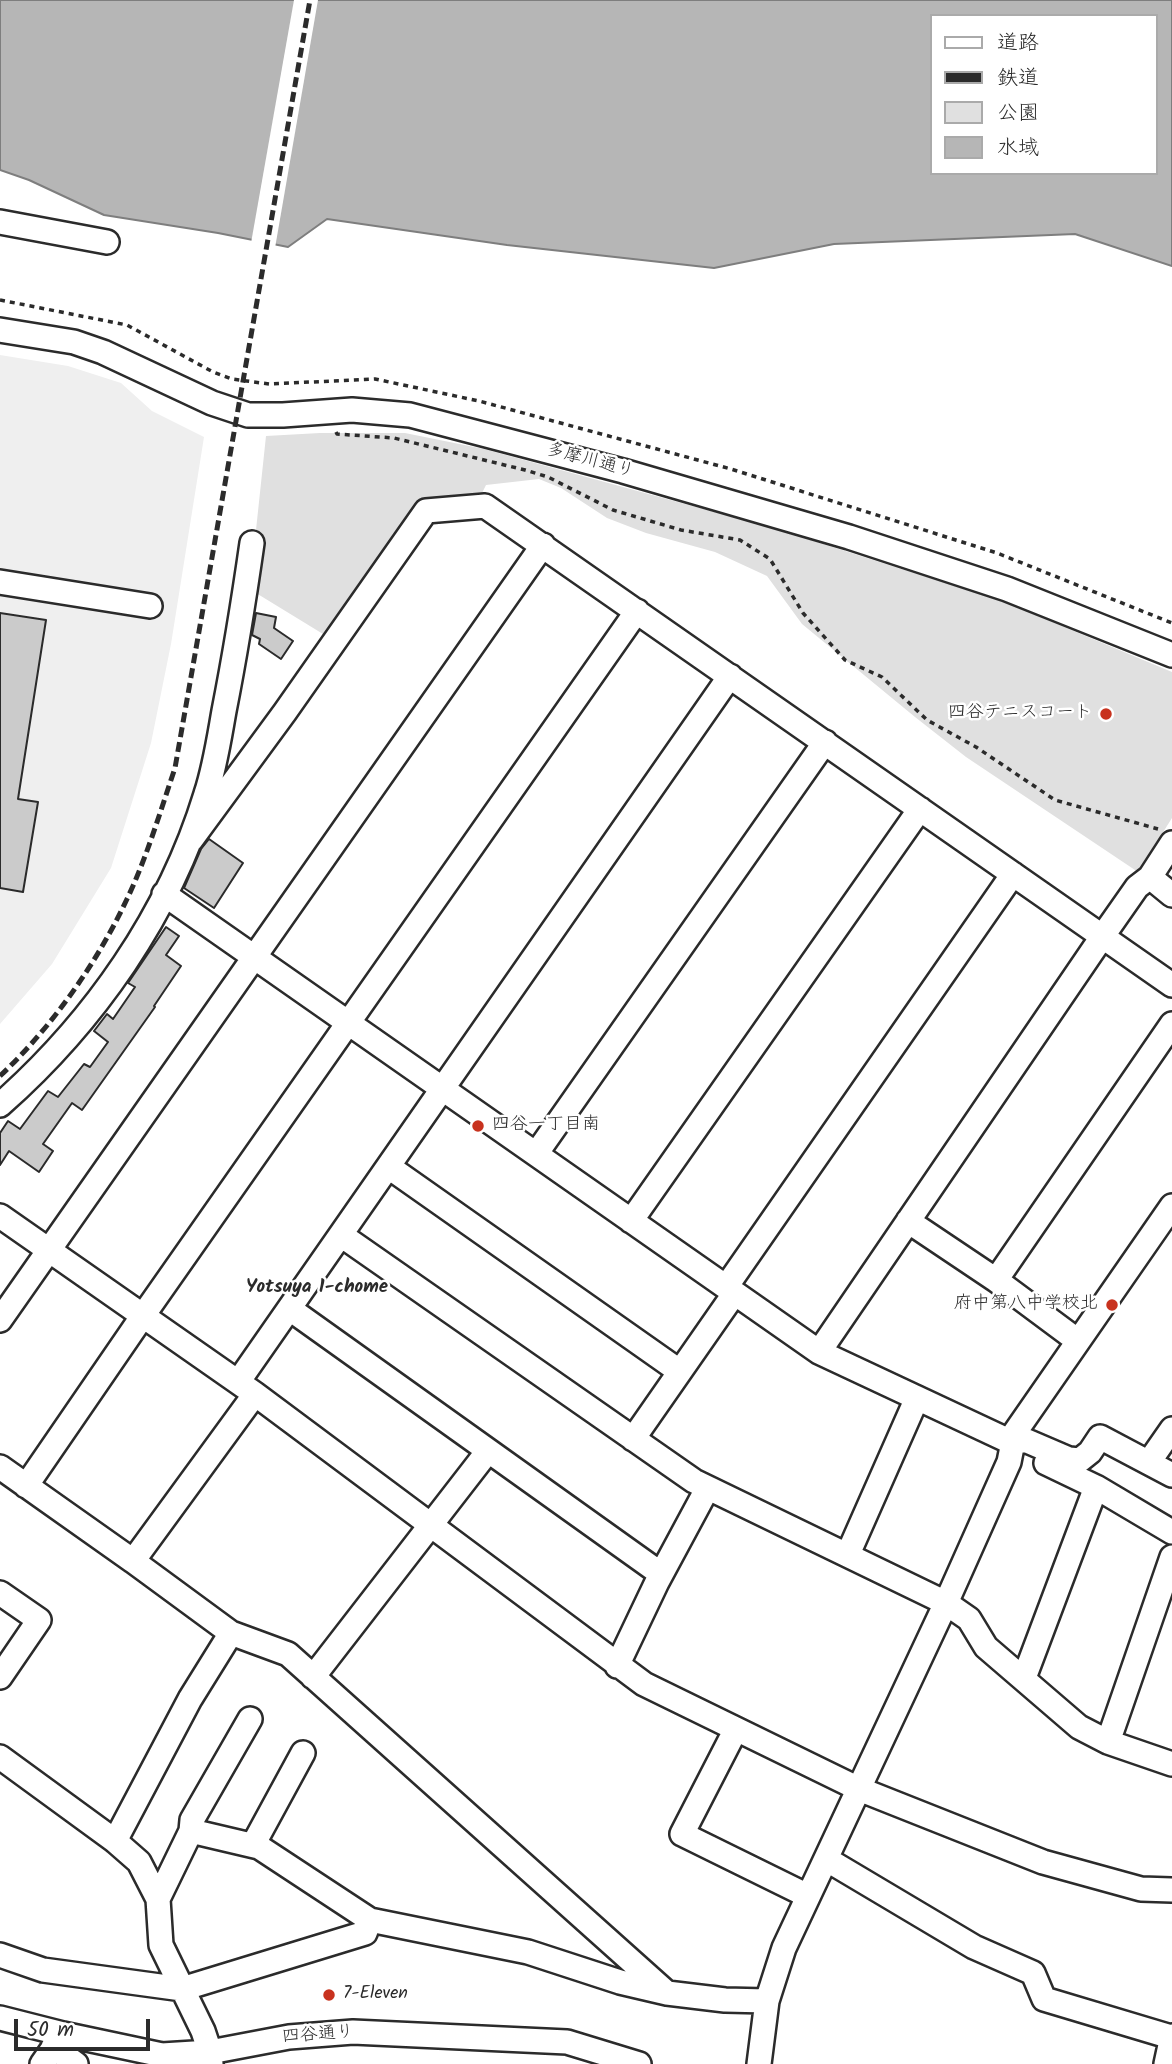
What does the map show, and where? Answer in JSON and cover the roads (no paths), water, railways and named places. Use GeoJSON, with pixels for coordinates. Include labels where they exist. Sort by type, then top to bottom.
{"type":"FeatureCollection","features":[{"type":"Feature","properties":{"kind":"street"},"geometry":{"type":"LineString","coordinates":[[0,222],[107,242]]}},
{"type":"Feature","properties":{"kind":"street","name":"多摩川通り"},"geometry":{"type":"LineString","coordinates":[[0,330],[74,342],[103,352],[212,403],[248,415],[352,410],[410,415],[729,501],[1007,589],[1172,655]]}},
{"type":"Feature","properties":{"kind":"street"},"geometry":{"type":"LineString","coordinates":[[191,840],[285,712],[426,510],[485,506],[1172,985]]}},
{"type":"Feature","properties":{"kind":"street"},"geometry":{"type":"LineString","coordinates":[[0,1105],[37,1072],[98,1002],[132,952],[191,840],[207,792],[217,747],[253,543]]}},
{"type":"Feature","properties":{"kind":"street"},"geometry":{"type":"LineString","coordinates":[[0,1321],[543,545]]}},
{"type":"Feature","properties":{"kind":"street"},"geometry":{"type":"LineString","coordinates":[[0,582],[150,606]]}},
{"type":"Feature","properties":{"kind":"street"},"geometry":{"type":"LineString","coordinates":[[26,1486],[636,611]]}},
{"type":"Feature","properties":{"kind":"street"},"geometry":{"type":"LineString","coordinates":[[132,1561],[247,1388],[290,1309],[730,676]]}},
{"type":"Feature","properties":{"kind":"street"},"geometry":{"type":"LineString","coordinates":[[536,1154],[825,742]]}},
{"type":"Feature","properties":{"kind":"street"},"geometry":{"type":"LineString","coordinates":[[631,1221],[920,810]]}},
{"type":"Feature","properties":{"kind":"street"},"geometry":{"type":"LineString","coordinates":[[819,1352],[1102,937],[1137,887],[1150,877],[1166,836]]}},
{"type":"Feature","properties":{"kind":"street"},"geometry":{"type":"LineString","coordinates":[[632,1439],[1013,874]]}},
{"type":"Feature","properties":{"kind":"street"},"geometry":{"type":"LineString","coordinates":[[1150,877],[1172,895]]}},
{"type":"Feature","properties":{"kind":"street"},"geometry":{"type":"LineString","coordinates":[[164,894],[819,1352],[1096,1487],[1172,1532]]}},
{"type":"Feature","properties":{"kind":"street"},"geometry":{"type":"LineString","coordinates":[[996,1280],[1172,1024]]}},
{"type":"Feature","properties":{"kind":"street"},"geometry":{"type":"LineString","coordinates":[[388,1167],[679,1371]]}},
{"type":"Feature","properties":{"kind":"street"},"geometry":{"type":"LineString","coordinates":[[759,2064],[767,2001],[785,1948],[946,1603],[1009,1462],[1011,1444],[1078,1341],[1172,1206]]}},
{"type":"Feature","properties":{"kind":"street"},"geometry":{"type":"LineString","coordinates":[[0,1216],[247,1388],[644,1684],[859,1789],[1043,1862],[1141,1889],[1172,1890]]}},
{"type":"Feature","properties":{"kind":"street"},"geometry":{"type":"LineString","coordinates":[[908,1221],[996,1280],[1078,1341]]}},
{"type":"Feature","properties":{"kind":"street"},"geometry":{"type":"LineString","coordinates":[[341,1235],[707,1489],[946,1603],[969,1619],[986,1647],[1079,1727],[1108,1742],[1172,1764]]}},
{"type":"Feature","properties":{"kind":"street"},"geometry":{"type":"LineString","coordinates":[[290,1309],[661,1574]]}},
{"type":"Feature","properties":{"kind":"street"},"geometry":{"type":"LineString","coordinates":[[848,1554],[917,1398]]}},
{"type":"Feature","properties":{"kind":"street"},"geometry":{"type":"LineString","coordinates":[[1149,1462],[1172,1429]]}},
{"type":"Feature","properties":{"kind":"street"},"geometry":{"type":"LineString","coordinates":[[1011,1444],[1027,1441],[1080,1461],[1100,1437],[1172,1475]]}},
{"type":"Feature","properties":{"kind":"street"},"geometry":{"type":"LineString","coordinates":[[313,1677],[488,1451]]}},
{"type":"Feature","properties":{"kind":"street"},"geometry":{"type":"LineString","coordinates":[[0,1467],[231,1633],[288,1654],[667,1993]]}},
{"type":"Feature","properties":{"kind":"street"},"geometry":{"type":"LineString","coordinates":[[1024,1678],[1096,1487]]}},
{"type":"Feature","properties":{"kind":"street"},"geometry":{"type":"LineString","coordinates":[[617,1666],[661,1574],[707,1489]]}},
{"type":"Feature","properties":{"kind":"street"},"geometry":{"type":"LineString","coordinates":[[1108,1742],[1172,1557]]}},
{"type":"Feature","properties":{"kind":"street"},"geometry":{"type":"LineString","coordinates":[[0,1592],[39,1620],[0,1677]]}},
{"type":"Feature","properties":{"kind":"street"},"geometry":{"type":"LineString","coordinates":[[115,1841],[190,1699],[231,1633]]}},
{"type":"Feature","properties":{"kind":"street"},"geometry":{"type":"LineString","coordinates":[[158,1899],[191,1831],[192,1820],[250,1719]]}},
{"type":"Feature","properties":{"kind":"street"},"geometry":{"type":"LineString","coordinates":[[736,1729],[682,1834],[807,1896]]}},
{"type":"Feature","properties":{"kind":"street"},"geometry":{"type":"LineString","coordinates":[[253,1845],[303,1752]]}},
{"type":"Feature","properties":{"kind":"street"},"geometry":{"type":"LineString","coordinates":[[0,1757],[115,1841],[139,1862],[158,1899],[162,1945],[203,2031],[210,2058]]}},
{"type":"Feature","properties":{"kind":"street"},"geometry":{"type":"LineString","coordinates":[[191,1831],[259,1847],[370,1920],[528,1952],[620,1982],[667,1993],[725,2000],[767,2001]]}},
{"type":"Feature","properties":{"kind":"street"},"geometry":{"type":"LineString","coordinates":[[826,1859],[974,1947],[1033,1973],[1044,1999],[1172,2036],[1167,2064]]}},
{"type":"Feature","properties":{"kind":"street"},"geometry":{"type":"LineString","coordinates":[[0,1955],[43,1970],[181,1989],[365,1933],[370,1920]]}},
{"type":"Feature","properties":{"kind":"street","name":"四谷通り"},"geometry":{"type":"LineString","coordinates":[[0,2018],[53,2049],[210,2058],[289,2037],[353,2032],[567,2042],[639,2064]]}},
{"type":"Feature","properties":{"kind":"street"},"geometry":{"type":"LineString","coordinates":[[53,2049],[76,2064]]}},
{"type":"Feature","properties":{"kind":"water"},"geometry":{"type":"Polygon","coordinates":[[[0,0],[1172,0],[1172,266],[1075,234],[834,244],[714,268],[507,245],[327,219],[288,247],[104,215],[29,180],[0,170],[0,0]]]}},
{"type":"Feature","properties":{"kind":"railway"},"geometry":{"type":"LineString","coordinates":[[0,1076],[38,1037],[72,993],[102,947],[141,867],[175,768],[310,0]]}},
{"type":"Feature","properties":{"kind":"place","name":"四谷テニスコート"},"geometry":{"type":"Point","coordinates":[1106,714]}},
{"type":"Feature","properties":{"kind":"place","name":"四谷一丁目南"},"geometry":{"type":"Point","coordinates":[478,1126]}},
{"type":"Feature","properties":{"kind":"place","name":"府中第八中学校北"},"geometry":{"type":"Point","coordinates":[1112,1305]}},
{"type":"Feature","properties":{"kind":"place","name":"7-Eleven"},"geometry":{"type":"Point","coordinates":[329,1995]}},
{"type":"Feature","properties":{"kind":"district","name":"Yotsuya 1-chome"},"geometry":{"type":"Point","coordinates":[317,1289]}}]}
